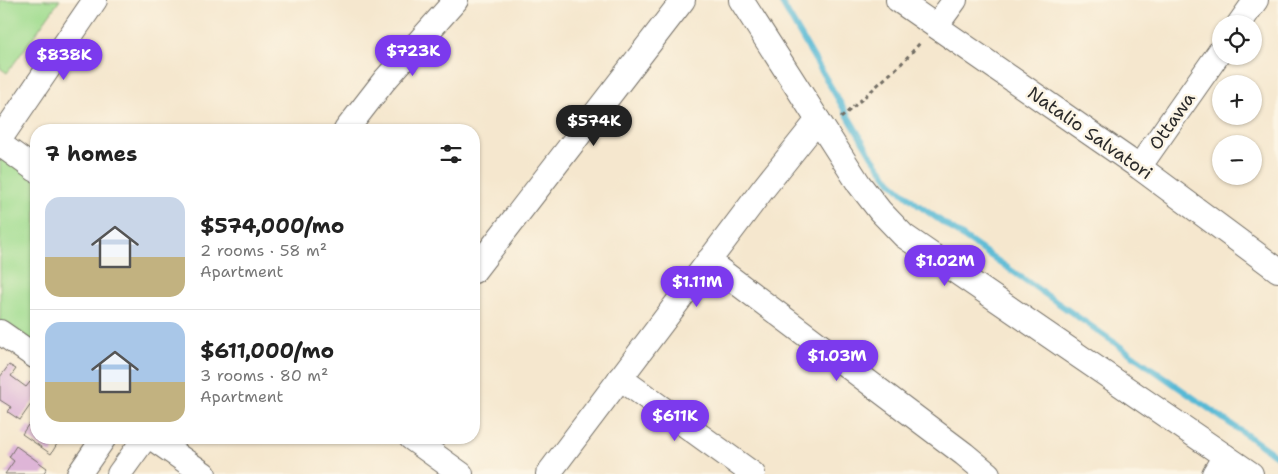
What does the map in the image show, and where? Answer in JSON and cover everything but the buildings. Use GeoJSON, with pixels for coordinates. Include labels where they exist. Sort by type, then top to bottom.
{"type":"FeatureCollection","features":[{"type":"Feature","properties":{"kind":"street"},"geometry":{"type":"LineString","coordinates":[[0,139],[95,0]]}},
{"type":"Feature","properties":{"kind":"street"},"geometry":{"type":"LineString","coordinates":[[351,124],[384,81],[456,0]]}},
{"type":"Feature","properties":{"kind":"street"},"geometry":{"type":"LineString","coordinates":[[480,263],[683,0]]}},
{"type":"Feature","properties":{"kind":"street"},"geometry":{"type":"LineString","coordinates":[[741,0],[828,121],[859,184],[880,211],[904,236],[1220,465],[1251,474]]}},
{"type":"Feature","properties":{"kind":"street","name":"Natalio Salvatori"},"geometry":{"type":"LineString","coordinates":[[898,0],[1140,167],[1278,270]]}},
{"type":"Feature","properties":{"kind":"street"},"geometry":{"type":"LineString","coordinates":[[936,26],[955,0]]}},
{"type":"Feature","properties":{"kind":"street"},"geometry":{"type":"LineString","coordinates":[[1246,15],[1256,0]]}},
{"type":"Feature","properties":{"kind":"street","name":"Ottawa"},"geometry":{"type":"LineString","coordinates":[[1140,167],[1212,63]]}},
{"type":"Feature","properties":{"kind":"street"},"geometry":{"type":"LineString","coordinates":[[548,474],[763,189],[828,121]]}},
{"type":"Feature","properties":{"kind":"street"},"geometry":{"type":"LineString","coordinates":[[0,144],[30,166]]}},
{"type":"Feature","properties":{"kind":"street"},"geometry":{"type":"LineString","coordinates":[[708,260],[988,474]]}},
{"type":"Feature","properties":{"kind":"street"},"geometry":{"type":"LineString","coordinates":[[0,332],[30,353]]}},
{"type":"Feature","properties":{"kind":"street"},"geometry":{"type":"LineString","coordinates":[[620,378],[753,474]]}},
{"type":"Feature","properties":{"kind":"street"},"geometry":{"type":"LineString","coordinates":[[79,474],[100,444]]}},
{"type":"Feature","properties":{"kind":"street"},"geometry":{"type":"LineString","coordinates":[[119,474],[141,444]]}},
{"type":"Feature","properties":{"kind":"street"},"geometry":{"type":"LineString","coordinates":[[161,444],[204,474]]}},
{"type":"Feature","properties":{"kind":"street"},"geometry":{"type":"LineString","coordinates":[[419,444],[461,474]]}},
{"type":"Feature","properties":{"kind":"path"},"geometry":{"type":"LineString","coordinates":[[828,121],[859,103],[901,64],[936,26]]}},
{"type":"Feature","properties":{"kind":"green space"},"geometry":{"type":"Polygon","coordinates":[[[0,0],[60,0],[7,73],[0,68],[0,0]]]}},
{"type":"Feature","properties":{"kind":"green space"},"geometry":{"type":"Polygon","coordinates":[[[0,144],[30,166],[30,353],[0,332],[0,144]]]}},
{"type":"Feature","properties":{"kind":"waterway"},"geometry":{"type":"LineString","coordinates":[[780,0],[872,157],[891,182],[918,205],[1278,457]]}}]}
